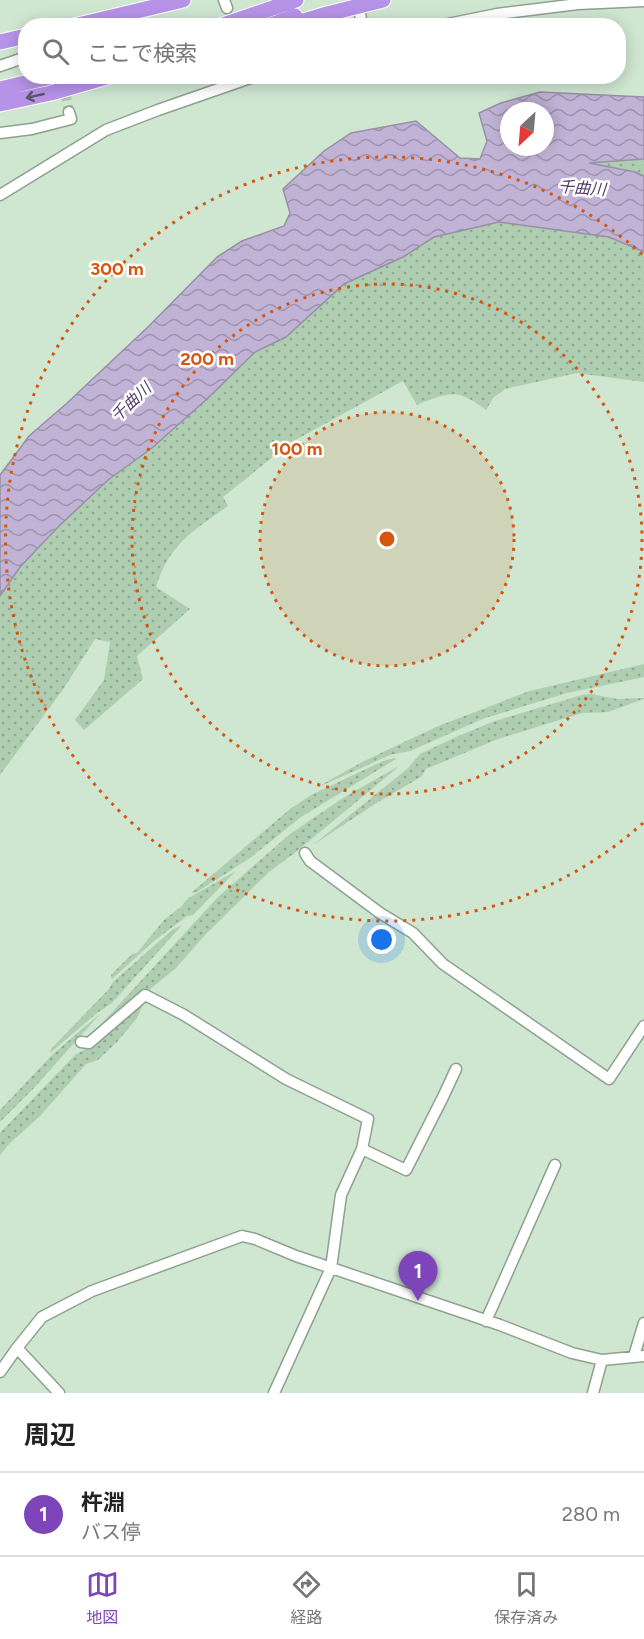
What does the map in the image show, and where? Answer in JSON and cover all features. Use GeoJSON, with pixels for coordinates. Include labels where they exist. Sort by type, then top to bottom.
{"type":"FeatureCollection","features":[{"type":"Feature","properties":{"kind":"highway"},"geometry":{"type":"LineString","coordinates":[[115,18],[183,0]]}},
{"type":"Feature","properties":{"kind":"highway"},"geometry":{"type":"LineString","coordinates":[[243,18],[296,0]]}},
{"type":"Feature","properties":{"kind":"highway"},"geometry":{"type":"LineString","coordinates":[[291,18],[344,0]]}},
{"type":"Feature","properties":{"kind":"highway"},"geometry":{"type":"LineString","coordinates":[[314,18],[383,0]]}},
{"type":"Feature","properties":{"kind":"highway"},"geometry":{"type":"LineString","coordinates":[[0,42],[18,38]]}},
{"type":"Feature","properties":{"kind":"highway"},"geometry":{"type":"LineString","coordinates":[[0,89],[21,84]]}},
{"type":"Feature","properties":{"kind":"highway"},"geometry":{"type":"LineString","coordinates":[[0,104],[82,84]]}},
{"type":"Feature","properties":{"kind":"street"},"geometry":{"type":"LineString","coordinates":[[481,18],[578,4],[644,1]]}},
{"type":"Feature","properties":{"kind":"street"},"geometry":{"type":"LineString","coordinates":[[360,14],[361,18]]}},
{"type":"Feature","properties":{"kind":"street"},"geometry":{"type":"LineString","coordinates":[[0,66],[18,60]]}},
{"type":"Feature","properties":{"kind":"street"},"geometry":{"type":"LineString","coordinates":[[0,195],[106,130],[233,84]]}},
{"type":"Feature","properties":{"kind":"street"},"geometry":{"type":"LineString","coordinates":[[0,134],[32,129],[70,119],[69,112]]}},
{"type":"Feature","properties":{"kind":"street"},"geometry":{"type":"LineString","coordinates":[[305,853],[310,861],[380,913],[413,933],[443,964],[609,1079],[644,1026]]}},
{"type":"Feature","properties":{"kind":"street"},"geometry":{"type":"LineString","coordinates":[[81,1042],[89,1043],[145,995],[149,996],[184,1015],[286,1079],[368,1119],[362,1149],[341,1195],[331,1268],[274,1393]]}},
{"type":"Feature","properties":{"kind":"street"},"geometry":{"type":"LineString","coordinates":[[362,1149],[406,1170],[456,1069]]}},
{"type":"Feature","properties":{"kind":"street"},"geometry":{"type":"LineString","coordinates":[[486,1321],[555,1165]]}},
{"type":"Feature","properties":{"kind":"street"},"geometry":{"type":"LineString","coordinates":[[0,1372],[42,1317],[92,1291],[242,1236],[500,1325],[572,1353],[603,1360],[639,1356],[644,1323]]}},
{"type":"Feature","properties":{"kind":"street"},"geometry":{"type":"LineString","coordinates":[[17,1348],[59,1393]]}},
{"type":"Feature","properties":{"kind":"street"},"geometry":{"type":"LineString","coordinates":[[593,1393],[603,1360]]}},
{"type":"Feature","properties":{"kind":"green space"},"geometry":{"type":"Polygon","coordinates":[[[644,159],[644,176],[635,172],[586,163],[644,159]]]}},
{"type":"Feature","properties":{"kind":"green space"},"geometry":{"type":"Polygon","coordinates":[[[499,221],[609,237],[644,252],[644,382],[577,373],[505,389],[493,398],[486,410],[468,398],[453,394],[417,405],[403,381],[290,443],[223,497],[228,506],[184,539],[168,560],[156,587],[190,609],[137,656],[143,679],[84,730],[75,720],[104,680],[110,642],[95,639],[64,688],[0,775],[0,596],[20,567],[108,480],[152,448],[255,352],[286,337],[344,284],[403,257],[434,237],[499,221]]]}},
{"type":"Feature","properties":{"kind":"green space"},"geometry":{"type":"Polygon","coordinates":[[[644,664],[644,677],[567,693],[485,718],[410,751],[390,755],[314,789],[364,761],[436,727],[511,698],[530,691],[644,664]]]}},
{"type":"Feature","properties":{"kind":"green space"},"geometry":{"type":"Polygon","coordinates":[[[591,694],[617,699],[644,699],[608,712],[582,713],[498,739],[426,769],[421,777],[313,845],[407,769],[420,754],[495,721],[591,694]]]}},
{"type":"Feature","properties":{"kind":"green space"},"geometry":{"type":"Polygon","coordinates":[[[395,758],[301,817],[250,858],[197,892],[191,893],[290,809],[311,795],[383,761],[395,758]]]}},
{"type":"Feature","properties":{"kind":"green space"},"geometry":{"type":"Polygon","coordinates":[[[397,767],[268,873],[205,935],[176,968],[94,1035],[93,1033],[218,897],[290,834],[343,798],[397,767]]]}},
{"type":"Feature","properties":{"kind":"green space"},"geometry":{"type":"Polygon","coordinates":[[[236,871],[193,915],[187,916],[154,941],[112,979],[111,975],[132,954],[137,953],[164,920],[187,899],[236,871]]]}},
{"type":"Feature","properties":{"kind":"green space"},"geometry":{"type":"Polygon","coordinates":[[[182,925],[112,1003],[50,1053],[51,1049],[109,989],[113,982],[172,930],[182,925]]]}},
{"type":"Feature","properties":{"kind":"green space"},"geometry":{"type":"Polygon","coordinates":[[[145,1000],[137,1018],[117,1042],[98,1060],[86,1064],[40,1116],[0,1155],[0,1133],[75,1055],[103,1036],[145,1000]]]}},
{"type":"Feature","properties":{"kind":"green space"},"geometry":{"type":"Polygon","coordinates":[[[101,1013],[34,1088],[0,1122],[0,1110],[53,1054],[101,1013]]]}},
{"type":"Feature","properties":{"kind":"water","name":"千曲川"},"geometry":{"type":"Polygon","coordinates":[[[540,92],[644,97],[644,159],[589,163],[635,172],[644,176],[644,252],[609,237],[499,222],[434,237],[403,257],[344,284],[286,337],[255,352],[152,448],[108,480],[20,567],[0,596],[0,475],[29,436],[149,326],[217,257],[242,241],[284,226],[290,213],[283,189],[324,151],[351,133],[416,121],[460,158],[480,159],[487,141],[479,113],[500,103],[500,156],[554,156],[554,102],[505,102],[540,92]]]}},
{"type":"Feature","properties":{"kind":"tunnel"},"geometry":{"type":"LineString","coordinates":[[64,84],[69,112]]}},
{"type":"Feature","properties":{"kind":"place","name":"杵淵"},"geometry":{"type":"Point","coordinates":[418,1301]}}]}
